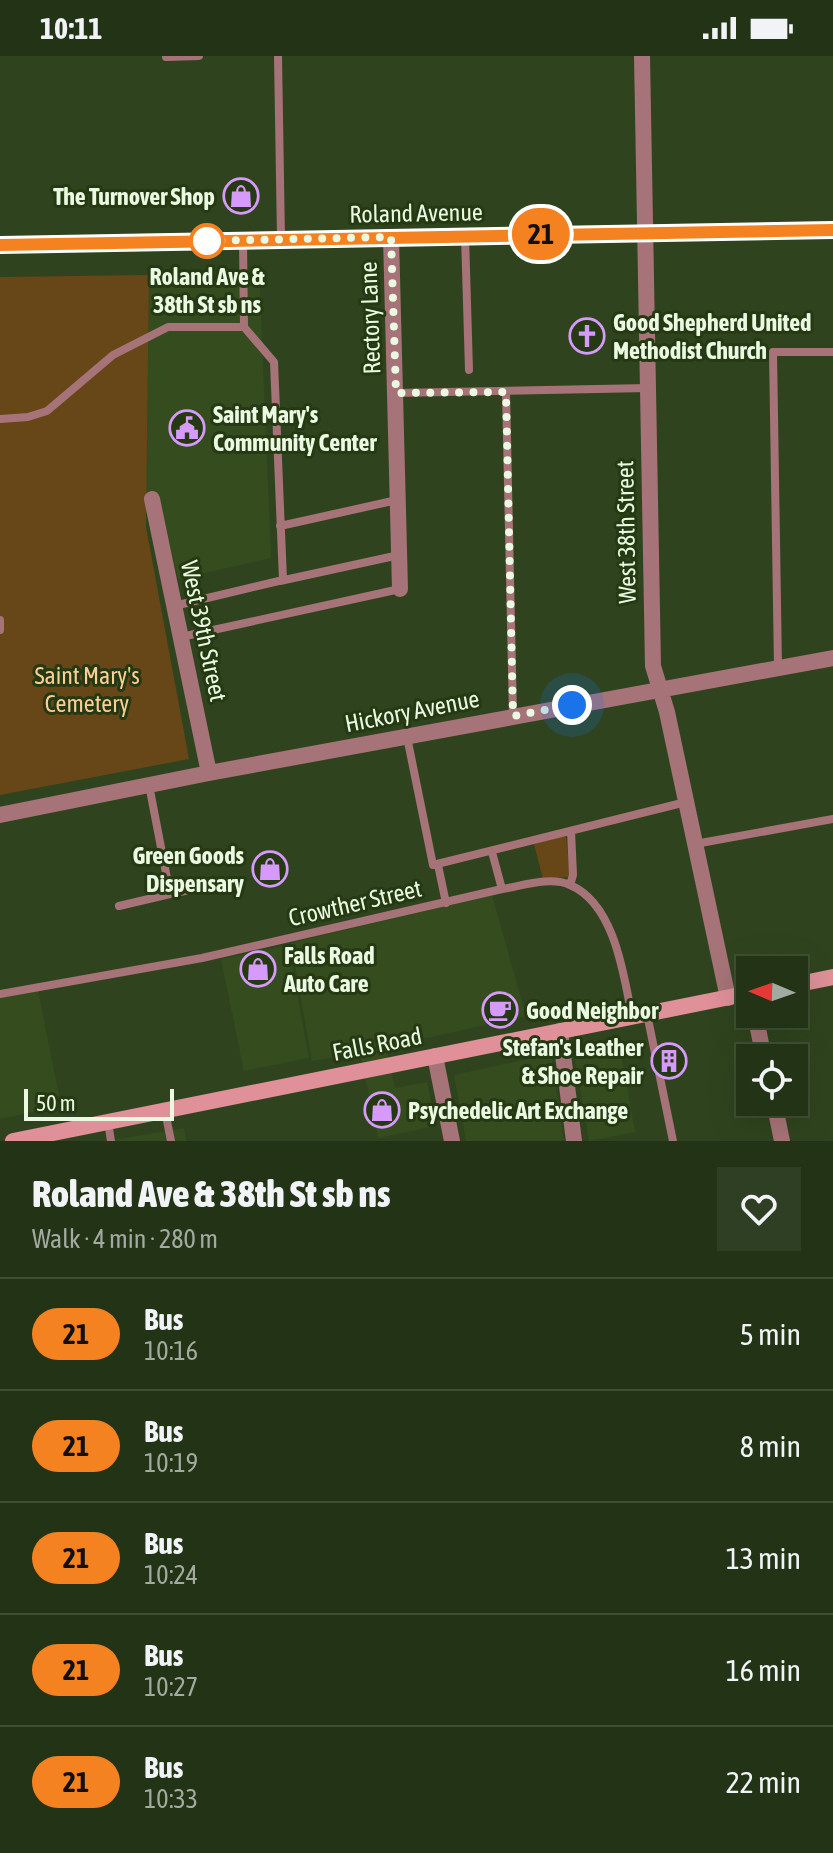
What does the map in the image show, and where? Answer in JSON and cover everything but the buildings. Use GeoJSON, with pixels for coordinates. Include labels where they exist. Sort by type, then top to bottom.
{"type":"FeatureCollection","features":[{"type":"Feature","properties":{"kind":"street","name":"West 38th Street"},"geometry":{"type":"LineString","coordinates":[[642,56],[653,666],[728,998]]}},
{"type":"Feature","properties":{"kind":"street","name":"Roland Avenue"},"geometry":{"type":"LineString","coordinates":[[0,245],[833,230]]}},
{"type":"Feature","properties":{"kind":"street","name":"Rectory Lane"},"geometry":{"type":"LineString","coordinates":[[391,237],[400,589]]}},
{"type":"Feature","properties":{"kind":"street","name":"West 39th Street"},"geometry":{"type":"LineString","coordinates":[[152,499],[209,773]]}},
{"type":"Feature","properties":{"kind":"street","name":"Hickory Avenue"},"geometry":{"type":"LineString","coordinates":[[0,815],[209,773],[833,658]]}},
{"type":"Feature","properties":{"kind":"street"},"geometry":{"type":"LineString","coordinates":[[808,982],[833,977]]}},
{"type":"Feature","properties":{"kind":"street","name":"Falls Road"},"geometry":{"type":"LineString","coordinates":[[13,1141],[736,996]]}},
{"type":"Feature","properties":{"kind":"street"},"geometry":{"type":"LineString","coordinates":[[560,1031],[574,1141]]}},
{"type":"Feature","properties":{"kind":"street"},"geometry":{"type":"LineString","coordinates":[[435,1056],[452,1141]]}},
{"type":"Feature","properties":{"kind":"street"},"geometry":{"type":"LineString","coordinates":[[777,1116],[782,1141]]}},
{"type":"Feature","properties":{"kind":"lane"},"geometry":{"type":"LineString","coordinates":[[166,57],[199,56]]}},
{"type":"Feature","properties":{"kind":"lane"},"geometry":{"type":"LineString","coordinates":[[278,56],[281,239]]}},
{"type":"Feature","properties":{"kind":"lane"},"geometry":{"type":"LineString","coordinates":[[465,236],[469,370]]}},
{"type":"Feature","properties":{"kind":"lane"},"geometry":{"type":"LineString","coordinates":[[243,240],[244,327],[274,362],[283,580],[279,581]]}},
{"type":"Feature","properties":{"kind":"lane"},"geometry":{"type":"LineString","coordinates":[[0,419],[28,417],[47,411],[113,355],[168,327],[244,327]]}},
{"type":"Feature","properties":{"kind":"lane"},"geometry":{"type":"LineString","coordinates":[[778,668],[773,352],[833,352]]}},
{"type":"Feature","properties":{"kind":"lane"},"geometry":{"type":"LineString","coordinates":[[396,393],[648,388]]}},
{"type":"Feature","properties":{"kind":"lane"},"geometry":{"type":"LineString","coordinates":[[506,392],[513,716]]}},
{"type":"Feature","properties":{"kind":"lane"},"geometry":{"type":"LineString","coordinates":[[280,526],[397,500]]}},
{"type":"Feature","properties":{"kind":"lane"},"geometry":{"type":"LineString","coordinates":[[174,606],[399,555]]}},
{"type":"Feature","properties":{"kind":"lane"},"geometry":{"type":"LineString","coordinates":[[181,637],[400,589]]}},
{"type":"Feature","properties":{"kind":"lane"},"geometry":{"type":"LineString","coordinates":[[0,620],[0,630]]}},
{"type":"Feature","properties":{"kind":"lane"},"geometry":{"type":"LineString","coordinates":[[407,736],[446,903]]}},
{"type":"Feature","properties":{"kind":"lane"},"geometry":{"type":"LineString","coordinates":[[149,785],[170,894]]}},
{"type":"Feature","properties":{"kind":"lane"},"geometry":{"type":"LineString","coordinates":[[435,865],[686,802]]}},
{"type":"Feature","properties":{"kind":"lane"},"geometry":{"type":"LineString","coordinates":[[695,844],[833,819]]}},
{"type":"Feature","properties":{"kind":"lane"},"geometry":{"type":"LineString","coordinates":[[571,831],[573,875],[570,885],[594,905],[613,937],[639,1016],[673,1140],[662,1141]]}},
{"type":"Feature","properties":{"kind":"lane"},"geometry":{"type":"LineString","coordinates":[[492,852],[502,889]]}},
{"type":"Feature","properties":{"kind":"lane","name":"Crowther Street"},"geometry":{"type":"LineString","coordinates":[[0,994],[202,958],[502,889],[550,882],[570,885]]}},
{"type":"Feature","properties":{"kind":"lane"},"geometry":{"type":"LineString","coordinates":[[119,906],[204,887]]}},
{"type":"Feature","properties":{"kind":"lane"},"geometry":{"type":"LineString","coordinates":[[165,1111],[171,1141]]}},
{"type":"Feature","properties":{"kind":"lane"},"geometry":{"type":"LineString","coordinates":[[108,1122],[111,1141]]}},
{"type":"Feature","properties":{"kind":"shaded area"},"geometry":{"type":"Polygon","coordinates":[[[259,270],[271,558],[178,579],[159,496],[146,496],[149,275],[259,270]]]}},
{"type":"Feature","properties":{"kind":"shaded area"},"geometry":{"type":"Polygon","coordinates":[[[492,895],[526,1016],[386,1047],[395,1088],[427,1082],[436,1126],[378,1138],[360,1053],[312,1061],[291,943],[492,895]]]}},
{"type":"Feature","properties":{"kind":"shaded area"},"geometry":{"type":"Polygon","coordinates":[[[288,945],[309,1058],[244,1071],[221,959],[288,945]]]}},
{"type":"Feature","properties":{"kind":"shaded area"},"geometry":{"type":"Polygon","coordinates":[[[37,985],[61,1106],[0,1119],[0,992],[37,985]]]}},
{"type":"Feature","properties":{"kind":"shaded area"},"geometry":{"type":"Polygon","coordinates":[[[619,1041],[635,1132],[589,1141],[573,1048],[619,1041]]]}},
{"type":"Feature","properties":{"kind":"shaded area"},"geometry":{"type":"Polygon","coordinates":[[[551,1054],[564,1141],[466,1141],[454,1075],[551,1054]]]}},
{"type":"Feature","properties":{"kind":"shaded area"},"geometry":{"type":"Polygon","coordinates":[[[184,1128],[186,1141],[109,1141],[184,1128]]]}},
{"type":"Feature","properties":{"kind":"green space","name":"Saint Mary's Cemetery"},"geometry":{"type":"Polygon","coordinates":[[[149,275],[146,527],[189,759],[0,795],[0,277],[149,275]]]}},
{"type":"Feature","properties":{"kind":"green space"},"geometry":{"type":"Polygon","coordinates":[[[566,835],[570,877],[543,879],[534,844],[566,835]]]}},
{"type":"Feature","properties":{"kind":"bus line","name":"21"},"geometry":{"type":"LineString","coordinates":[[0,245],[833,230]]}},
{"type":"Feature","properties":{"kind":"place","name":"The Turnover Shop"},"geometry":{"type":"Point","coordinates":[241,196]}},
{"type":"Feature","properties":{"kind":"place","name":"Roland Ave & 38th St sb ns"},"geometry":{"type":"Point","coordinates":[207,241]}},
{"type":"Feature","properties":{"kind":"place","name":"Good Shepherd United Methodist Church"},"geometry":{"type":"Point","coordinates":[587,336]}},
{"type":"Feature","properties":{"kind":"place","name":"Saint Mary's Community Center"},"geometry":{"type":"Point","coordinates":[187,428]}},
{"type":"Feature","properties":{"kind":"place","name":"Green Goods Dispensary"},"geometry":{"type":"Point","coordinates":[270,869]}},
{"type":"Feature","properties":{"kind":"place","name":"Falls Road Auto Care"},"geometry":{"type":"Point","coordinates":[258,969]}},
{"type":"Feature","properties":{"kind":"place","name":"Good Neighbor"},"geometry":{"type":"Point","coordinates":[500,1010]}},
{"type":"Feature","properties":{"kind":"place","name":"Stefan's Leather & Shoe Repair"},"geometry":{"type":"Point","coordinates":[669,1061]}},
{"type":"Feature","properties":{"kind":"place","name":"Psychedelic Art Exchange"},"geometry":{"type":"Point","coordinates":[382,1110]}},
{"type":"Feature","properties":{"kind":"route"},"geometry":{"type":"LineString","coordinates":[[207,241],[391,237],[396,393],[506,392],[513,716],[572,705]]}}]}
